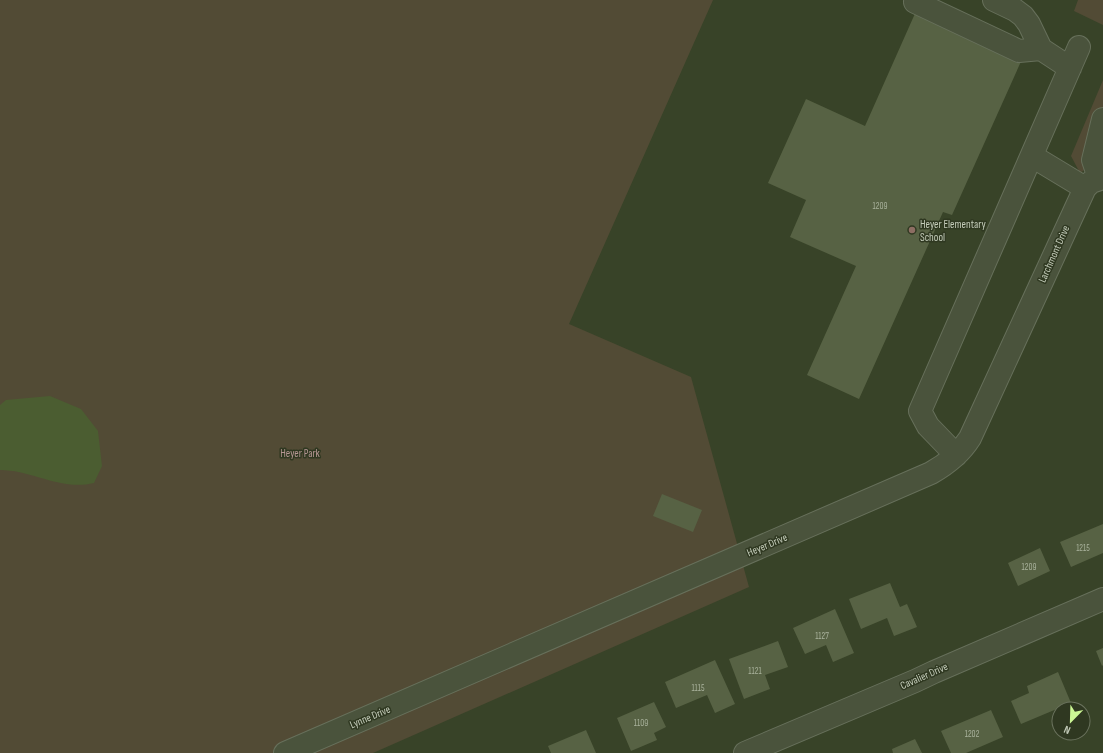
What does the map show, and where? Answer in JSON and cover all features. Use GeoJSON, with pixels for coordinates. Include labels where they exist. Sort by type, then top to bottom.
{"type":"FeatureCollection","features":[{"type":"Feature","properties":{"kind":"street"},"geometry":{"type":"LineString","coordinates":[[924,0],[915,2],[1019,52],[1041,49]]}},
{"type":"Feature","properties":{"kind":"street"},"geometry":{"type":"LineString","coordinates":[[994,0],[1015,10],[1023,16],[1029,24],[1041,49],[1070,68]]}},
{"type":"Feature","properties":{"kind":"street"},"geometry":{"type":"LineString","coordinates":[[956,456],[928,426],[920,411],[1079,47]]}},
{"type":"Feature","properties":{"kind":"street"},"geometry":{"type":"LineString","coordinates":[[1032,156],[1096,181],[1094,160],[1103,119]]}},
{"type":"Feature","properties":{"kind":"street","name":"Larchmont Drive"},"geometry":{"type":"LineString","coordinates":[[1015,340],[1096,181]]}},
{"type":"Feature","properties":{"kind":"street","name":"Heyer Drive"},"geometry":{"type":"LineString","coordinates":[[454,680],[931,473],[963,450],[1015,340]]}},
{"type":"Feature","properties":{"kind":"street","name":"Cavalier Drive"},"geometry":{"type":"LineString","coordinates":[[745,753],[915,682],[934,672],[1103,599]]}},
{"type":"Feature","properties":{"kind":"street","name":"Lynne Drive"},"geometry":{"type":"LineString","coordinates":[[285,753],[454,680]]}},
{"type":"Feature","properties":{"kind":"green space","name":"Heyer Park"},"geometry":{"type":"Polygon","coordinates":[[[0,0],[713,0],[569,324],[691,377],[749,587],[373,753],[0,753],[0,0]]]}},
{"type":"Feature","properties":{"kind":"green space"},"geometry":{"type":"Polygon","coordinates":[[[1078,0],[1103,0],[1103,25],[1074,11],[1078,0]]]}},
{"type":"Feature","properties":{"kind":"green space"},"geometry":{"type":"Polygon","coordinates":[[[1103,80],[1103,165],[1089,167],[1080,173],[1071,156],[1103,80]]]}},
{"type":"Feature","properties":{"kind":"shaded area"},"geometry":{"type":"Polygon","coordinates":[[[50,396],[81,409],[98,431],[102,466],[94,483],[82,485],[70,484],[24,473],[0,470],[0,405],[6,400],[50,396]]]}},
{"type":"Feature","properties":{"kind":"building"},"geometry":{"type":"Polygon","coordinates":[[[917,9],[1023,57],[952,215],[943,212],[859,399],[807,375],[856,266],[790,237],[806,200],[768,183],[806,99],[865,126],[917,9]]]}},
{"type":"Feature","properties":{"kind":"building"},"geometry":{"type":"Polygon","coordinates":[[[662,494],[702,510],[693,532],[653,516],[662,494]]]}},
{"type":"Feature","properties":{"kind":"building"},"geometry":{"type":"Polygon","coordinates":[[[1103,524],[1103,553],[1071,567],[1060,542],[1103,524]]]}},
{"type":"Feature","properties":{"kind":"building"},"geometry":{"type":"Polygon","coordinates":[[[1040,548],[1050,571],[1018,586],[1008,563],[1040,548]]]}},
{"type":"Feature","properties":{"kind":"building"},"geometry":{"type":"Polygon","coordinates":[[[890,583],[900,607],[907,604],[917,627],[894,636],[887,618],[861,629],[849,599],[890,583]]]}},
{"type":"Feature","properties":{"kind":"building"},"geometry":{"type":"Polygon","coordinates":[[[835,609],[854,653],[833,662],[826,645],[805,654],[793,628],[835,609]]]}},
{"type":"Feature","properties":{"kind":"building"},"geometry":{"type":"Polygon","coordinates":[[[778,641],[788,667],[765,675],[770,689],[744,699],[729,659],[778,641]]]}},
{"type":"Feature","properties":{"kind":"building"},"geometry":{"type":"Polygon","coordinates":[[[1103,648],[1103,665],[1102,666],[1096,651],[1103,648]]]}},
{"type":"Feature","properties":{"kind":"building"},"geometry":{"type":"Polygon","coordinates":[[[715,660],[735,704],[715,713],[707,695],[676,708],[665,682],[715,660]]]}},
{"type":"Feature","properties":{"kind":"building"},"geometry":{"type":"Polygon","coordinates":[[[1058,672],[1070,701],[1051,701],[1051,711],[1021,724],[1011,701],[1029,693],[1027,686],[1058,672]]]}},
{"type":"Feature","properties":{"kind":"building"},"geometry":{"type":"Polygon","coordinates":[[[654,702],[666,727],[654,733],[657,740],[631,751],[617,718],[654,702]]]}},
{"type":"Feature","properties":{"kind":"building"},"geometry":{"type":"Polygon","coordinates":[[[991,710],[1003,737],[966,753],[951,753],[941,731],[991,710]]]}},
{"type":"Feature","properties":{"kind":"building"},"geometry":{"type":"Polygon","coordinates":[[[586,730],[596,753],[551,753],[548,746],[586,730]]]}},
{"type":"Feature","properties":{"kind":"building"},"geometry":{"type":"Polygon","coordinates":[[[915,739],[922,753],[893,753],[892,749],[915,739]]]}},
{"type":"Feature","properties":{"kind":"place","name":"Heyer Elementary School"},"geometry":{"type":"Point","coordinates":[912,230]}}]}
